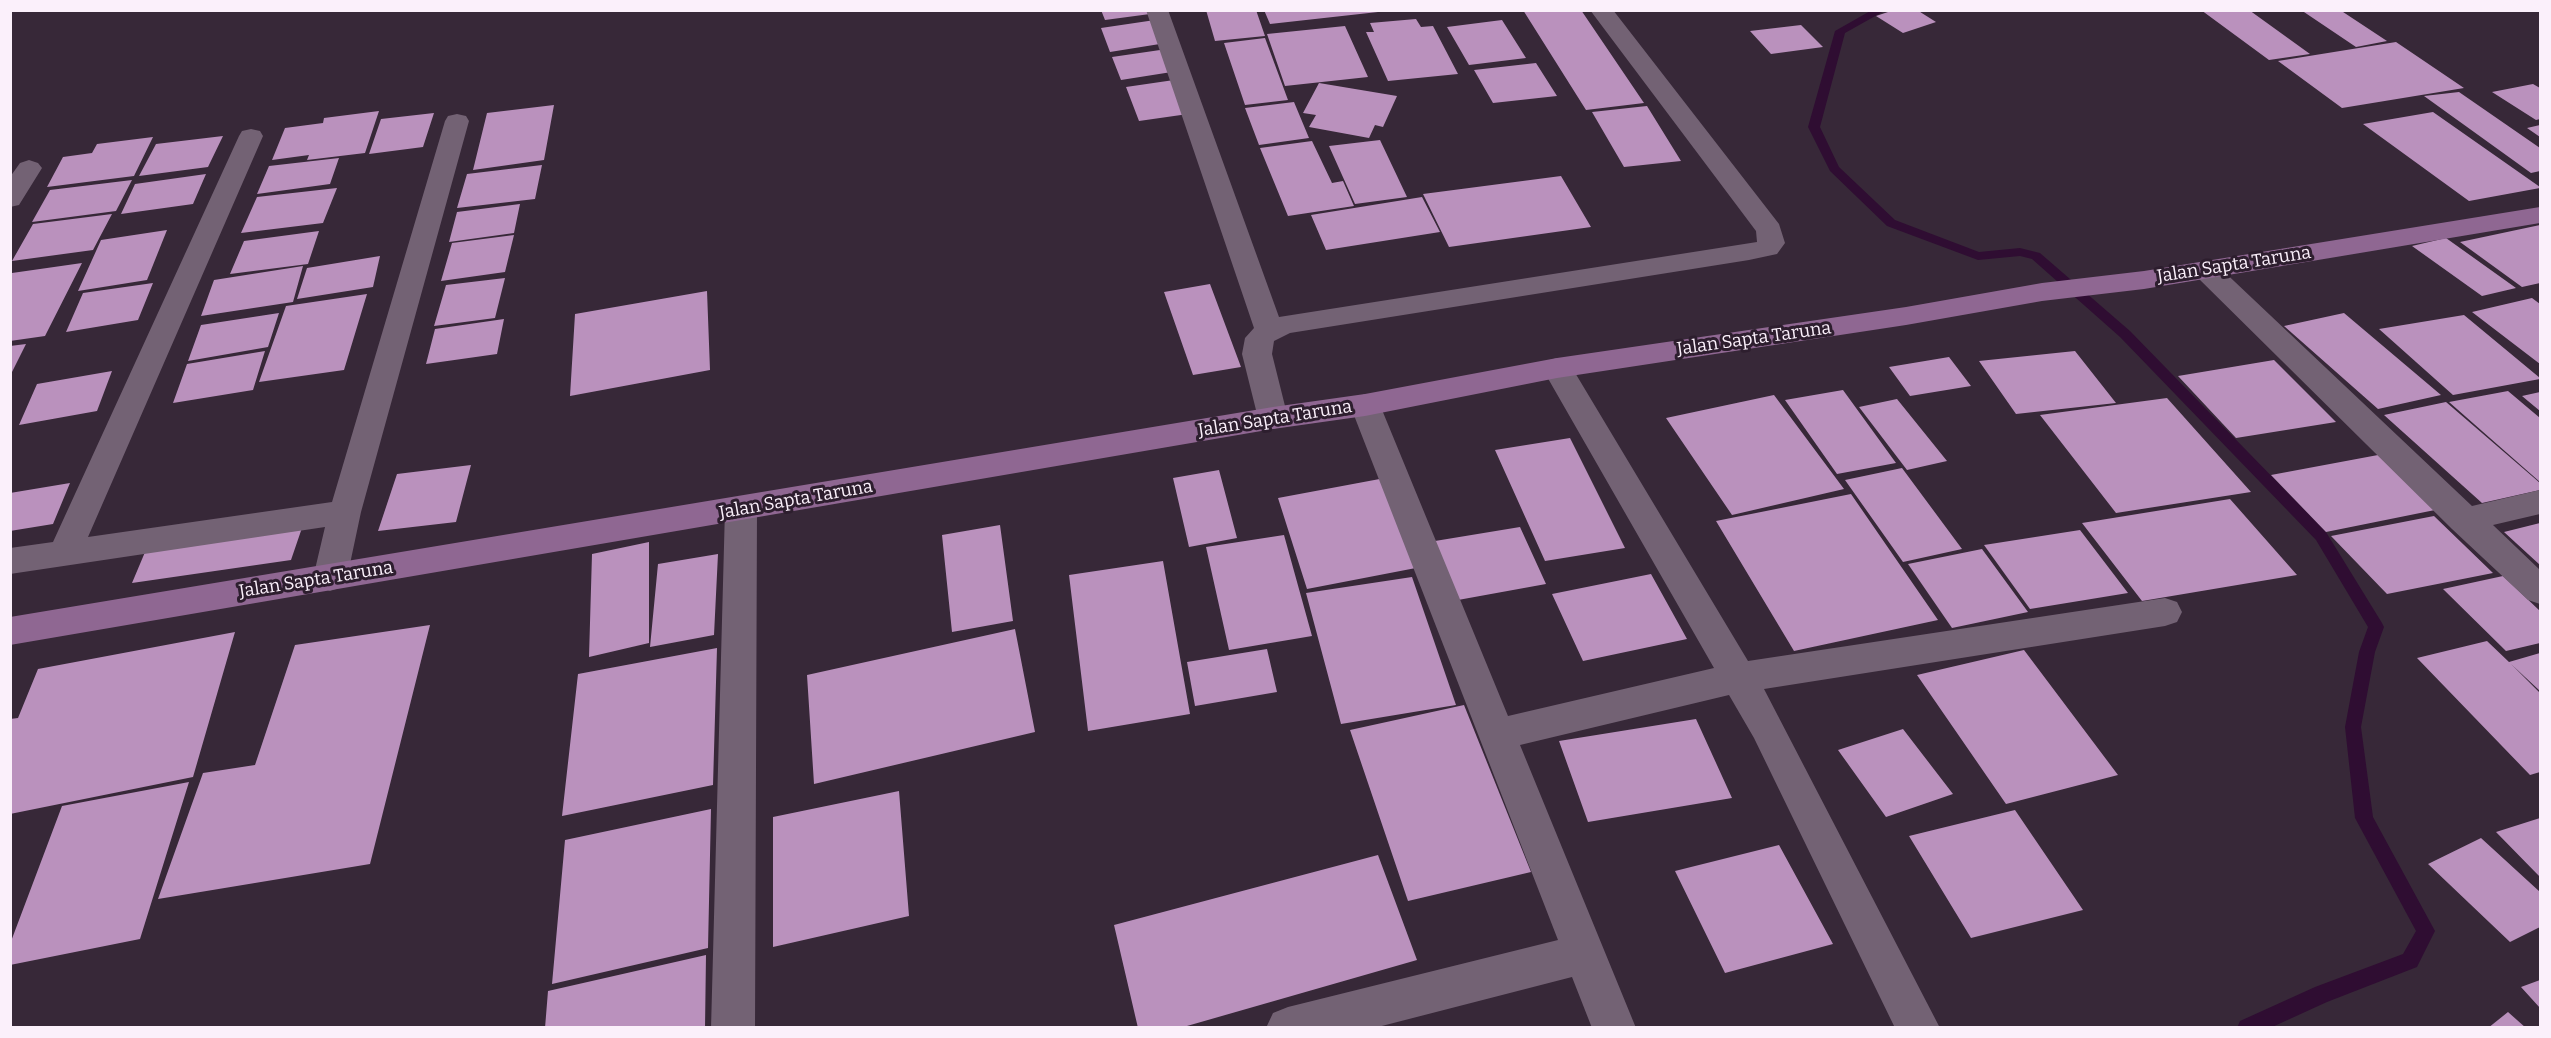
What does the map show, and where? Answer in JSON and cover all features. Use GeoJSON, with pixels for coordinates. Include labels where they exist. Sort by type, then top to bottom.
{"type":"FeatureCollection","features":[{"type":"Feature","properties":{"kind":"street"},"geometry":{"type":"LineString","coordinates":[[1157,10],[1269,330]]}},
{"type":"Feature","properties":{"kind":"street"},"geometry":{"type":"LineString","coordinates":[[1273,418],[1257,354],[1260,338],[1269,330],[1286,324],[1767,248],[1771,243],[1769,230],[1601,10]]}},
{"type":"Feature","properties":{"kind":"street"},"geometry":{"type":"LineString","coordinates":[[330,578],[345,512],[457,121]]}},
{"type":"Feature","properties":{"kind":"street"},"geometry":{"type":"LineString","coordinates":[[65,552],[251,136]]}},
{"type":"Feature","properties":{"kind":"street"},"geometry":{"type":"LineString","coordinates":[[10,199],[29,168]]}},
{"type":"Feature","properties":{"kind":"street","name":"Jalan Sapta Taruna"},"geometry":{"type":"LineString","coordinates":[[10,632],[1273,418],[1365,405],[1557,368],[1906,316],[2042,292],[2144,280],[2541,215]]}},
{"type":"Feature","properties":{"kind":"street"},"geometry":{"type":"LineString","coordinates":[[2206,270],[2464,520],[2541,591]]}},
{"type":"Feature","properties":{"kind":"street"},"geometry":{"type":"LineString","coordinates":[[1557,368],[1768,728],[1821,828],[1918,1028]]}},
{"type":"Feature","properties":{"kind":"street"},"geometry":{"type":"LineString","coordinates":[[1365,405],[1614,1028]]}},
{"type":"Feature","properties":{"kind":"street"},"geometry":{"type":"LineString","coordinates":[[2464,520],[2541,502]]}},
{"type":"Feature","properties":{"kind":"street"},"geometry":{"type":"LineString","coordinates":[[733,1028],[741,509]]}},
{"type":"Feature","properties":{"kind":"street"},"geometry":{"type":"LineString","coordinates":[[10,561],[345,512]]}},
{"type":"Feature","properties":{"kind":"street"},"geometry":{"type":"LineString","coordinates":[[1496,735],[1737,678],[2165,612]]}},
{"type":"Feature","properties":{"kind":"street"},"geometry":{"type":"LineString","coordinates":[[1288,1028],[1584,954]]}},
{"type":"Feature","properties":{"kind":"building"},"geometry":{"type":"Polygon","coordinates":[[[1101,10],[1148,10],[1150,14],[1105,20],[1101,10]]]}},
{"type":"Feature","properties":{"kind":"building"},"geometry":{"type":"Polygon","coordinates":[[[1206,10],[1256,10],[1265,36],[1215,41],[1206,10]]]}},
{"type":"Feature","properties":{"kind":"building"},"geometry":{"type":"Polygon","coordinates":[[[1264,10],[1378,10],[1378,12],[1270,24],[1264,10]]]}},
{"type":"Feature","properties":{"kind":"building"},"geometry":{"type":"Polygon","coordinates":[[[1523,10],[1581,10],[1644,103],[1586,110],[1523,10]]]}},
{"type":"Feature","properties":{"kind":"building"},"geometry":{"type":"Polygon","coordinates":[[[1894,10],[1917,10],[1936,22],[1903,33],[1876,16],[1894,10]]]}},
{"type":"Feature","properties":{"kind":"building"},"geometry":{"type":"Polygon","coordinates":[[[2201,10],[2249,10],[2310,54],[2269,60],[2201,10]]]}},
{"type":"Feature","properties":{"kind":"building"},"geometry":{"type":"Polygon","coordinates":[[[2301,10],[2340,10],[2387,41],[2356,47],[2301,10]]]}},
{"type":"Feature","properties":{"kind":"building"},"geometry":{"type":"Polygon","coordinates":[[[1416,19],[1421,27],[1433,26],[1458,74],[1388,81],[1366,32],[1374,32],[1370,23],[1416,19]]]}},
{"type":"Feature","properties":{"kind":"building"},"geometry":{"type":"Polygon","coordinates":[[[1155,20],[1166,43],[1110,52],[1101,28],[1155,20]]]}},
{"type":"Feature","properties":{"kind":"building"},"geometry":{"type":"Polygon","coordinates":[[[1502,20],[1526,58],[1469,65],[1447,27],[1502,20]]]}},
{"type":"Feature","properties":{"kind":"building"},"geometry":{"type":"Polygon","coordinates":[[[1801,25],[1823,47],[1771,54],[1750,31],[1801,25]]]}},
{"type":"Feature","properties":{"kind":"building"},"geometry":{"type":"Polygon","coordinates":[[[1345,26],[1368,77],[1285,86],[1267,34],[1345,26]]]}},
{"type":"Feature","properties":{"kind":"building"},"geometry":{"type":"Polygon","coordinates":[[[1265,38],[1288,100],[1245,105],[1224,43],[1265,38]]]}},
{"type":"Feature","properties":{"kind":"building"},"geometry":{"type":"Polygon","coordinates":[[[2396,42],[2464,88],[2342,108],[2278,61],[2396,42]]]}},
{"type":"Feature","properties":{"kind":"building"},"geometry":{"type":"Polygon","coordinates":[[[1167,49],[1178,71],[1121,80],[1112,57],[1167,49]]]}},
{"type":"Feature","properties":{"kind":"building"},"geometry":{"type":"Polygon","coordinates":[[[1536,63],[1557,96],[1493,103],[1474,70],[1536,63]]]}},
{"type":"Feature","properties":{"kind":"building"},"geometry":{"type":"Polygon","coordinates":[[[1174,80],[1188,114],[1139,121],[1126,87],[1174,80]]]}},
{"type":"Feature","properties":{"kind":"building"},"geometry":{"type":"Polygon","coordinates":[[[1319,83],[1397,96],[1383,127],[1375,125],[1369,138],[1309,127],[1316,115],[1303,113],[1319,83]]]}},
{"type":"Feature","properties":{"kind":"building"},"geometry":{"type":"Polygon","coordinates":[[[2533,84],[2540,88],[2540,119],[2536,120],[2492,92],[2533,84]]]}},
{"type":"Feature","properties":{"kind":"building"},"geometry":{"type":"Polygon","coordinates":[[[2459,92],[2540,148],[2540,171],[2531,173],[2424,96],[2459,92]]]}},
{"type":"Feature","properties":{"kind":"building"},"geometry":{"type":"Polygon","coordinates":[[[1294,102],[1309,138],[1259,145],[1245,108],[1294,102]]]}},
{"type":"Feature","properties":{"kind":"building"},"geometry":{"type":"Polygon","coordinates":[[[554,105],[544,160],[473,170],[487,113],[554,105]]]}},
{"type":"Feature","properties":{"kind":"building"},"geometry":{"type":"Polygon","coordinates":[[[1647,106],[1681,161],[1624,167],[1592,112],[1647,106]]]}},
{"type":"Feature","properties":{"kind":"building"},"geometry":{"type":"Polygon","coordinates":[[[379,111],[365,153],[307,160],[309,155],[272,160],[285,128],[323,123],[324,118],[379,111]]]}},
{"type":"Feature","properties":{"kind":"building"},"geometry":{"type":"Polygon","coordinates":[[[2433,112],[2540,188],[2469,201],[2363,124],[2433,112]]]}},
{"type":"Feature","properties":{"kind":"building"},"geometry":{"type":"Polygon","coordinates":[[[434,113],[423,147],[369,154],[381,119],[434,113]]]}},
{"type":"Feature","properties":{"kind":"building"},"geometry":{"type":"Polygon","coordinates":[[[2540,125],[2540,137],[2527,128],[2540,125]]]}},
{"type":"Feature","properties":{"kind":"building"},"geometry":{"type":"Polygon","coordinates":[[[223,136],[208,167],[139,176],[156,144],[223,136]]]}},
{"type":"Feature","properties":{"kind":"building"},"geometry":{"type":"Polygon","coordinates":[[[153,137],[134,176],[47,187],[63,157],[92,153],[97,144],[153,137]]]}},
{"type":"Feature","properties":{"kind":"building"},"geometry":{"type":"Polygon","coordinates":[[[1380,140],[1407,197],[1355,204],[1329,146],[1380,140]]]}},
{"type":"Feature","properties":{"kind":"building"},"geometry":{"type":"Polygon","coordinates":[[[1312,141],[1332,183],[1343,181],[1354,206],[1288,216],[1260,148],[1312,141]]]}},
{"type":"Feature","properties":{"kind":"building"},"geometry":{"type":"Polygon","coordinates":[[[339,158],[330,184],[257,194],[269,166],[339,158]]]}},
{"type":"Feature","properties":{"kind":"building"},"geometry":{"type":"Polygon","coordinates":[[[542,165],[535,199],[457,208],[467,174],[542,165]]]}},
{"type":"Feature","properties":{"kind":"building"},"geometry":{"type":"Polygon","coordinates":[[[206,174],[193,204],[121,214],[135,184],[206,174]]]}},
{"type":"Feature","properties":{"kind":"building"},"geometry":{"type":"Polygon","coordinates":[[[1561,176],[1591,227],[1449,247],[1423,194],[1561,176]]]}},
{"type":"Feature","properties":{"kind":"building"},"geometry":{"type":"Polygon","coordinates":[[[132,180],[116,211],[32,222],[50,190],[132,180]]]}},
{"type":"Feature","properties":{"kind":"building"},"geometry":{"type":"Polygon","coordinates":[[[337,188],[323,223],[241,233],[257,197],[337,188]]]}},
{"type":"Feature","properties":{"kind":"building"},"geometry":{"type":"Polygon","coordinates":[[[1422,197],[1440,232],[1326,250],[1311,215],[1422,197]]]}},
{"type":"Feature","properties":{"kind":"building"},"geometry":{"type":"Polygon","coordinates":[[[520,204],[514,233],[449,242],[457,212],[520,204]]]}},
{"type":"Feature","properties":{"kind":"building"},"geometry":{"type":"Polygon","coordinates":[[[112,214],[93,250],[12,261],[33,224],[112,214]]]}},
{"type":"Feature","properties":{"kind":"building"},"geometry":{"type":"Polygon","coordinates":[[[2540,225],[2540,283],[2522,287],[2460,242],[2540,225]]]}},
{"type":"Feature","properties":{"kind":"building"},"geometry":{"type":"Polygon","coordinates":[[[167,230],[147,280],[78,291],[101,240],[167,230]]]}},
{"type":"Feature","properties":{"kind":"building"},"geometry":{"type":"Polygon","coordinates":[[[319,231],[308,264],[230,274],[244,241],[319,231]]]}},
{"type":"Feature","properties":{"kind":"building"},"geometry":{"type":"Polygon","coordinates":[[[514,235],[505,272],[441,281],[452,243],[514,235]]]}},
{"type":"Feature","properties":{"kind":"building"},"geometry":{"type":"Polygon","coordinates":[[[2446,238],[2516,288],[2482,296],[2412,246],[2446,238]]]}},
{"type":"Feature","properties":{"kind":"building"},"geometry":{"type":"Polygon","coordinates":[[[380,256],[373,287],[297,299],[307,268],[380,256]]]}},
{"type":"Feature","properties":{"kind":"building"},"geometry":{"type":"Polygon","coordinates":[[[82,263],[45,336],[10,341],[12,273],[82,263]]]}},
{"type":"Feature","properties":{"kind":"building"},"geometry":{"type":"Polygon","coordinates":[[[303,266],[293,302],[201,316],[214,280],[303,266]]]}},
{"type":"Feature","properties":{"kind":"building"},"geometry":{"type":"Polygon","coordinates":[[[505,278],[495,318],[434,326],[446,285],[505,278]]]}},
{"type":"Feature","properties":{"kind":"building"},"geometry":{"type":"Polygon","coordinates":[[[153,283],[138,320],[66,332],[83,293],[153,283]]]}},
{"type":"Feature","properties":{"kind":"building"},"geometry":{"type":"Polygon","coordinates":[[[1210,284],[1241,367],[1193,375],[1164,292],[1210,284]]]}},
{"type":"Feature","properties":{"kind":"building"},"geometry":{"type":"Polygon","coordinates":[[[707,291],[710,370],[570,396],[575,314],[707,291]]]}},
{"type":"Feature","properties":{"kind":"building"},"geometry":{"type":"Polygon","coordinates":[[[367,294],[344,370],[259,382],[286,306],[367,294]]]}},
{"type":"Feature","properties":{"kind":"building"},"geometry":{"type":"Polygon","coordinates":[[[2532,298],[2540,304],[2540,364],[2472,312],[2532,298]]]}},
{"type":"Feature","properties":{"kind":"building"},"geometry":{"type":"Polygon","coordinates":[[[279,313],[268,347],[188,361],[201,325],[279,313]]]}},
{"type":"Feature","properties":{"kind":"building"},"geometry":{"type":"Polygon","coordinates":[[[2344,313],[2441,395],[2378,409],[2284,326],[2344,313]]]}},
{"type":"Feature","properties":{"kind":"building"},"geometry":{"type":"Polygon","coordinates":[[[2464,315],[2540,379],[2453,395],[2379,329],[2464,315]]]}},
{"type":"Feature","properties":{"kind":"building"},"geometry":{"type":"Polygon","coordinates":[[[504,319],[497,354],[426,364],[435,329],[504,319]]]}},
{"type":"Feature","properties":{"kind":"building"},"geometry":{"type":"Polygon","coordinates":[[[26,344],[10,376],[10,346],[26,344]]]}},
{"type":"Feature","properties":{"kind":"building"},"geometry":{"type":"Polygon","coordinates":[[[265,351],[253,390],[173,403],[187,364],[265,351]]]}},
{"type":"Feature","properties":{"kind":"building"},"geometry":{"type":"Polygon","coordinates":[[[2075,351],[2116,403],[2016,414],[1979,361],[2075,351]]]}},
{"type":"Feature","properties":{"kind":"building"},"geometry":{"type":"Polygon","coordinates":[[[1949,357],[1971,386],[1910,396],[1889,367],[1949,357]]]}},
{"type":"Feature","properties":{"kind":"building"},"geometry":{"type":"Polygon","coordinates":[[[2274,360],[2336,422],[2236,438],[2178,376],[2274,360]]]}},
{"type":"Feature","properties":{"kind":"building"},"geometry":{"type":"Polygon","coordinates":[[[112,371],[97,411],[19,425],[37,384],[112,371]]]}},
{"type":"Feature","properties":{"kind":"building"},"geometry":{"type":"Polygon","coordinates":[[[1843,390],[1896,463],[1837,474],[1785,400],[1843,390]]]}},
{"type":"Feature","properties":{"kind":"building"},"geometry":{"type":"Polygon","coordinates":[[[2508,391],[2540,418],[2540,482],[2449,402],[2508,391]]]}},
{"type":"Feature","properties":{"kind":"building"},"geometry":{"type":"Polygon","coordinates":[[[2540,392],[2540,411],[2522,396],[2540,392]]]}},
{"type":"Feature","properties":{"kind":"building"},"geometry":{"type":"Polygon","coordinates":[[[1774,395],[1844,489],[1732,515],[1666,418],[1774,395]]]}},
{"type":"Feature","properties":{"kind":"building"},"geometry":{"type":"Polygon","coordinates":[[[2167,398],[2251,492],[2116,513],[2040,415],[2167,398]]]}},
{"type":"Feature","properties":{"kind":"building"},"geometry":{"type":"Polygon","coordinates":[[[1897,399],[1947,461],[1907,470],[1859,407],[1897,399]]]}},
{"type":"Feature","properties":{"kind":"building"},"geometry":{"type":"Polygon","coordinates":[[[2446,402],[2540,483],[2540,490],[2482,503],[2384,415],[2446,402]]]}},
{"type":"Feature","properties":{"kind":"building"},"geometry":{"type":"Polygon","coordinates":[[[1570,438],[1625,548],[1545,561],[1495,450],[1570,438]]]}},
{"type":"Feature","properties":{"kind":"building"},"geometry":{"type":"Polygon","coordinates":[[[2378,455],[2435,510],[2326,532],[2271,475],[2378,455]]]}},
{"type":"Feature","properties":{"kind":"building"},"geometry":{"type":"Polygon","coordinates":[[[471,465],[456,522],[378,531],[397,474],[471,465]]]}},
{"type":"Feature","properties":{"kind":"building"},"geometry":{"type":"Polygon","coordinates":[[[1902,468],[1962,549],[1903,562],[1845,480],[1902,468]]]}},
{"type":"Feature","properties":{"kind":"building"},"geometry":{"type":"Polygon","coordinates":[[[1219,470],[1237,538],[1189,547],[1173,478],[1219,470]]]}},
{"type":"Feature","properties":{"kind":"building"},"geometry":{"type":"Polygon","coordinates":[[[1385,478],[1421,567],[1307,589],[1278,498],[1385,478]]]}},
{"type":"Feature","properties":{"kind":"building"},"geometry":{"type":"Polygon","coordinates":[[[70,483],[53,524],[10,531],[10,493],[70,483]]]}},
{"type":"Feature","properties":{"kind":"building"},"geometry":{"type":"Polygon","coordinates":[[[1851,494],[1938,620],[1794,651],[1716,521],[1851,494]]]}},
{"type":"Feature","properties":{"kind":"building"},"geometry":{"type":"Polygon","coordinates":[[[2230,499],[2297,575],[2142,601],[2082,523],[2230,499]]]}},
{"type":"Feature","properties":{"kind":"building"},"geometry":{"type":"Polygon","coordinates":[[[2434,516],[2493,573],[2387,594],[2331,536],[2434,516]]]}},
{"type":"Feature","properties":{"kind":"building"},"geometry":{"type":"Polygon","coordinates":[[[304,522],[291,560],[132,583],[148,545],[304,522]]]}},
{"type":"Feature","properties":{"kind":"building"},"geometry":{"type":"Polygon","coordinates":[[[2540,523],[2540,565],[2504,532],[2540,523]]]}},
{"type":"Feature","properties":{"kind":"building"},"geometry":{"type":"Polygon","coordinates":[[[1000,525],[1013,621],[952,632],[942,535],[1000,525]]]}},
{"type":"Feature","properties":{"kind":"building"},"geometry":{"type":"Polygon","coordinates":[[[1520,527],[1546,584],[1458,600],[1435,541],[1520,527]]]}},
{"type":"Feature","properties":{"kind":"building"},"geometry":{"type":"Polygon","coordinates":[[[2080,530],[2128,593],[2030,609],[1984,545],[2080,530]]]}},
{"type":"Feature","properties":{"kind":"building"},"geometry":{"type":"Polygon","coordinates":[[[1284,535],[1312,636],[1229,650],[1206,547],[1284,535]]]}},
{"type":"Feature","properties":{"kind":"building"},"geometry":{"type":"Polygon","coordinates":[[[649,542],[649,643],[589,657],[592,554],[649,542]]]}},
{"type":"Feature","properties":{"kind":"building"},"geometry":{"type":"Polygon","coordinates":[[[1982,549],[2028,612],[1952,628],[1908,564],[1982,549]]]}},
{"type":"Feature","properties":{"kind":"building"},"geometry":{"type":"Polygon","coordinates":[[[718,554],[714,635],[650,647],[658,564],[718,554]]]}},
{"type":"Feature","properties":{"kind":"building"},"geometry":{"type":"Polygon","coordinates":[[[1163,561],[1190,714],[1088,731],[1069,575],[1163,561]]]}},
{"type":"Feature","properties":{"kind":"building"},"geometry":{"type":"Polygon","coordinates":[[[1651,574],[1687,639],[1583,661],[1552,594],[1651,574]]]}},
{"type":"Feature","properties":{"kind":"building"},"geometry":{"type":"Polygon","coordinates":[[[2503,576],[2540,611],[2540,643],[2506,651],[2443,589],[2503,576]]]}},
{"type":"Feature","properties":{"kind":"building"},"geometry":{"type":"Polygon","coordinates":[[[1412,577],[1456,705],[1341,724],[1306,593],[1412,577]]]}},
{"type":"Feature","properties":{"kind":"building"},"geometry":{"type":"Polygon","coordinates":[[[430,625],[370,864],[158,899],[203,773],[255,765],[295,645],[430,625]]]}},
{"type":"Feature","properties":{"kind":"building"},"geometry":{"type":"Polygon","coordinates":[[[1015,629],[1035,732],[814,784],[807,675],[1015,629]]]}},
{"type":"Feature","properties":{"kind":"building"},"geometry":{"type":"Polygon","coordinates":[[[235,632],[193,777],[10,814],[10,719],[18,718],[38,669],[235,632]]]}},
{"type":"Feature","properties":{"kind":"building"},"geometry":{"type":"Polygon","coordinates":[[[2487,641],[2509,662],[2540,653],[2540,691],[2511,664],[2540,693],[2540,772],[2530,775],[2417,658],[2487,641]]]}},
{"type":"Feature","properties":{"kind":"building"},"geometry":{"type":"Polygon","coordinates":[[[717,648],[713,785],[562,816],[578,674],[717,648]]]}},
{"type":"Feature","properties":{"kind":"building"},"geometry":{"type":"Polygon","coordinates":[[[1267,649],[1277,692],[1195,706],[1187,662],[1267,649]]]}},
{"type":"Feature","properties":{"kind":"building"},"geometry":{"type":"Polygon","coordinates":[[[2024,650],[2118,775],[2006,804],[1917,675],[2024,650]]]}},
{"type":"Feature","properties":{"kind":"building"},"geometry":{"type":"Polygon","coordinates":[[[1464,705],[1531,872],[1408,901],[1350,730],[1464,705]]]}},
{"type":"Feature","properties":{"kind":"building"},"geometry":{"type":"Polygon","coordinates":[[[1696,719],[1732,798],[1588,822],[1559,741],[1696,719]]]}},
{"type":"Feature","properties":{"kind":"building"},"geometry":{"type":"Polygon","coordinates":[[[1903,729],[1953,794],[1886,817],[1838,750],[1903,729]]]}},
{"type":"Feature","properties":{"kind":"building"},"geometry":{"type":"Polygon","coordinates":[[[189,782],[140,939],[10,965],[10,944],[62,806],[189,782]]]}},
{"type":"Feature","properties":{"kind":"building"},"geometry":{"type":"Polygon","coordinates":[[[899,791],[909,916],[773,947],[773,817],[899,791]]]}},
{"type":"Feature","properties":{"kind":"building"},"geometry":{"type":"Polygon","coordinates":[[[711,809],[708,948],[552,984],[565,840],[711,809]]]}},
{"type":"Feature","properties":{"kind":"building"},"geometry":{"type":"Polygon","coordinates":[[[2015,810],[2083,910],[1971,938],[1909,836],[2015,810]]]}},
{"type":"Feature","properties":{"kind":"building"},"geometry":{"type":"Polygon","coordinates":[[[2540,818],[2540,877],[2496,832],[2540,818]]]}},
{"type":"Feature","properties":{"kind":"building"},"geometry":{"type":"Polygon","coordinates":[[[2481,838],[2540,892],[2540,927],[2510,942],[2428,864],[2481,838]]]}},
{"type":"Feature","properties":{"kind":"building"},"geometry":{"type":"Polygon","coordinates":[[[1779,845],[1833,944],[1725,973],[1675,871],[1779,845]]]}},
{"type":"Feature","properties":{"kind":"building"},"geometry":{"type":"Polygon","coordinates":[[[1378,855],[1417,960],[1180,1028],[1138,1028],[1114,925],[1378,855]]]}},
{"type":"Feature","properties":{"kind":"building"},"geometry":{"type":"Polygon","coordinates":[[[706,955],[705,1028],[545,1028],[548,991],[706,955]]]}},
{"type":"Feature","properties":{"kind":"building"},"geometry":{"type":"Polygon","coordinates":[[[2540,980],[2540,1008],[2521,987],[2540,980]]]}},
{"type":"Feature","properties":{"kind":"building"},"geometry":{"type":"Polygon","coordinates":[[[2508,1012],[2526,1028],[2488,1028],[2508,1012]]]}},
{"type":"Feature","properties":{"kind":"waterway"},"geometry":{"type":"LineString","coordinates":[[1881,10],[1840,31],[1814,127],[1834,169],[1891,223],[1978,256],[2020,252],[2036,256],[2125,334],[2321,536],[2376,627],[2367,652],[2353,727],[2364,818],[2426,931],[2410,961],[2322,994],[2247,1028]]}}]}
